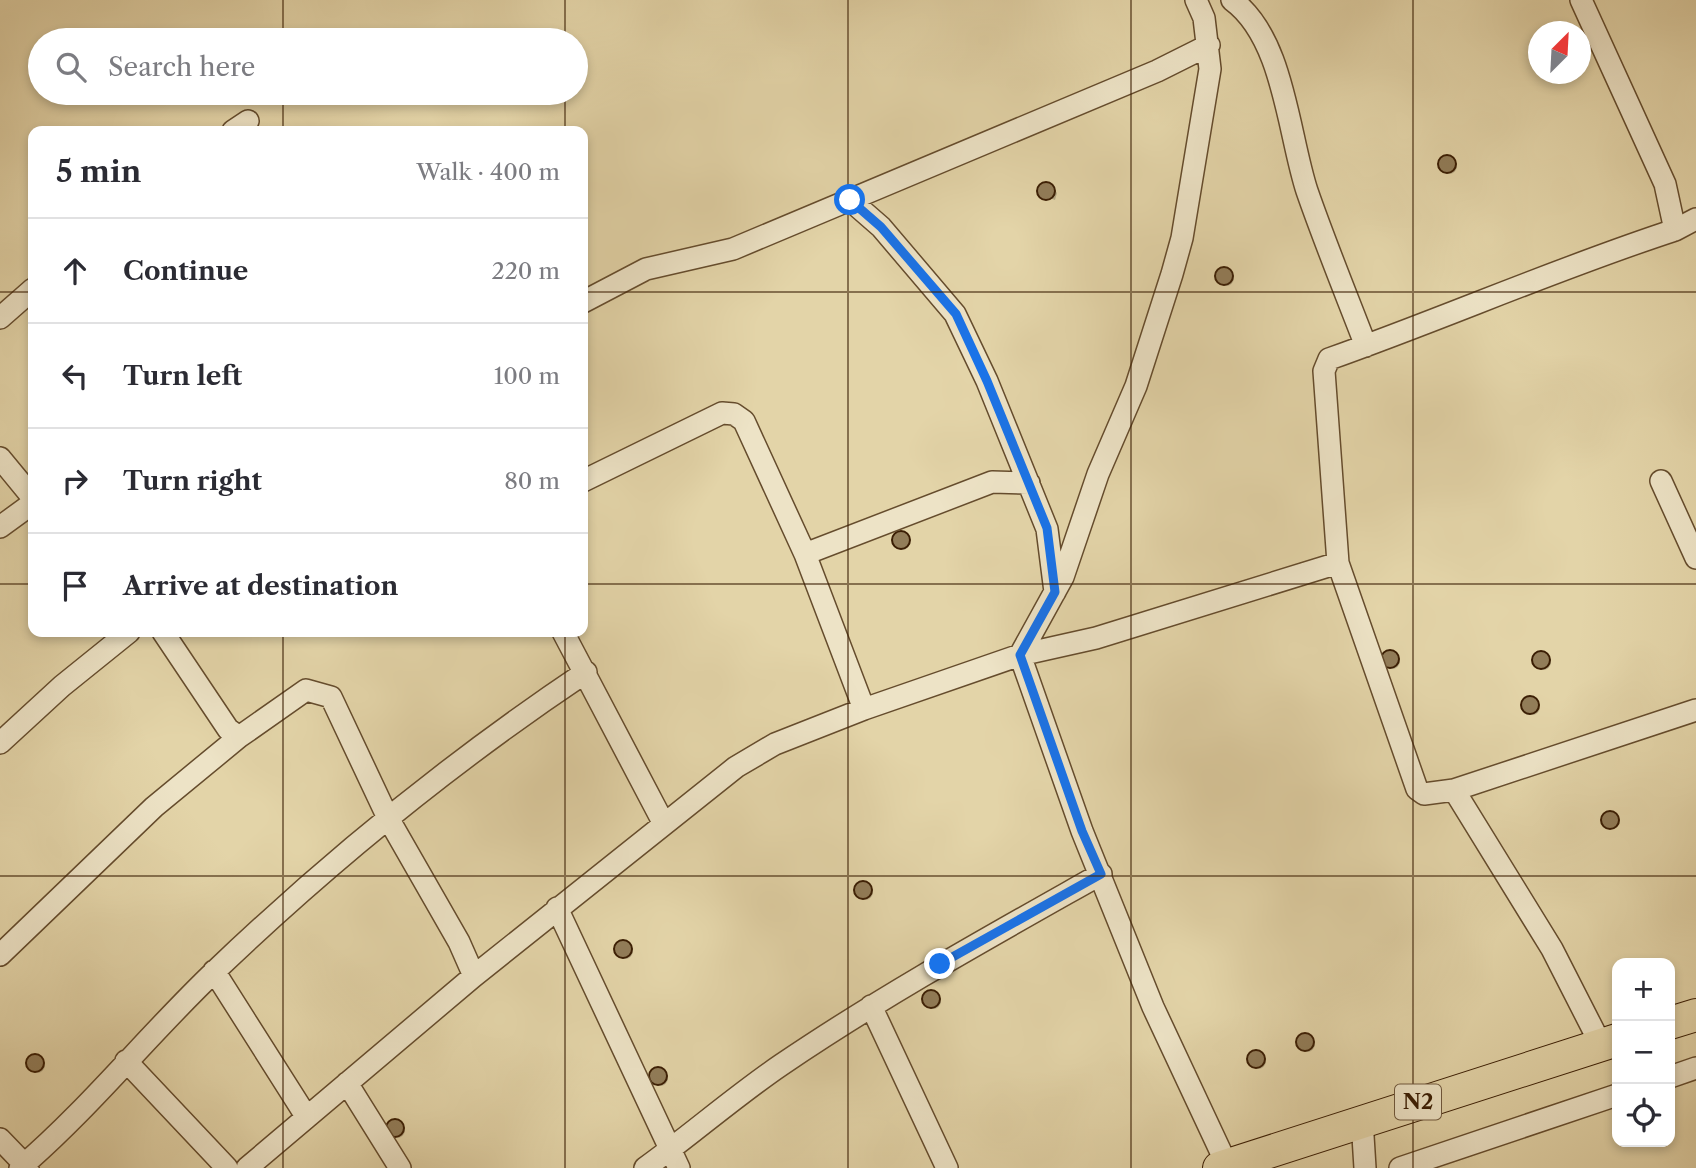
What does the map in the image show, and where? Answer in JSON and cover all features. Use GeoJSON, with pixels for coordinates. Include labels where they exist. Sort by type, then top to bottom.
{"type":"FeatureCollection","features":[{"type":"Feature","properties":{"kind":"highway"},"geometry":{"type":"LineString","coordinates":[[1675,1021],[1696,1015]]}},
{"type":"Feature","properties":{"kind":"highway","name":"N2"},"geometry":{"type":"LineString","coordinates":[[1223,1166],[1609,1043]]}},
{"type":"Feature","properties":{"kind":"street"},"geometry":{"type":"LineString","coordinates":[[1196,0],[1204,18],[1209,45],[1207,90],[1182,239],[1158,325],[1136,386],[1098,474],[1063,577],[1020,655],[1082,831],[1153,1007],[1223,1166]]}},
{"type":"Feature","properties":{"kind":"street"},"geometry":{"type":"LineString","coordinates":[[1232,0],[1251,18],[1278,76],[1304,181],[1366,346]]}},
{"type":"Feature","properties":{"kind":"street"},"geometry":{"type":"LineString","coordinates":[[1581,0],[1665,184],[1675,230]]}},
{"type":"Feature","properties":{"kind":"street"},"geometry":{"type":"LineString","coordinates":[[588,299],[646,269],[733,248],[1157,71],[1209,45]]}},
{"type":"Feature","properties":{"kind":"street"},"geometry":{"type":"LineString","coordinates":[[850,200],[881,227],[956,314],[1047,528],[1055,592]]}},
{"type":"Feature","properties":{"kind":"street"},"geometry":{"type":"LineString","coordinates":[[1696,219],[1675,230],[1590,257],[1329,359],[1324,371],[1338,563],[1417,789],[1424,794],[1454,790],[1696,710]]}},
{"type":"Feature","properties":{"kind":"street"},"geometry":{"type":"LineString","coordinates":[[0,318],[28,293]]}},
{"type":"Feature","properties":{"kind":"street"},"geometry":{"type":"LineString","coordinates":[[588,479],[722,413],[734,414],[744,421],[805,554],[864,709]]}},
{"type":"Feature","properties":{"kind":"street"},"geometry":{"type":"LineString","coordinates":[[0,458],[28,494]]}},
{"type":"Feature","properties":{"kind":"street"},"geometry":{"type":"LineString","coordinates":[[1661,481],[1696,558]]}},
{"type":"Feature","properties":{"kind":"street"},"geometry":{"type":"LineString","coordinates":[[805,554],[992,482],[1029,483]]}},
{"type":"Feature","properties":{"kind":"street"},"geometry":{"type":"LineString","coordinates":[[0,527],[28,505]]}},
{"type":"Feature","properties":{"kind":"street"},"geometry":{"type":"LineString","coordinates":[[247,1168],[557,908],[736,767],[775,744],[864,709],[1020,655],[1096,638],[1338,563]]}},
{"type":"Feature","properties":{"kind":"street"},"geometry":{"type":"LineString","coordinates":[[0,743],[62,686],[123,637]]}},
{"type":"Feature","properties":{"kind":"street"},"geometry":{"type":"LineString","coordinates":[[166,637],[228,729],[239,737]]}},
{"type":"Feature","properties":{"kind":"street"},"geometry":{"type":"LineString","coordinates":[[566,637],[664,824]]}},
{"type":"Feature","properties":{"kind":"street"},"geometry":{"type":"LineString","coordinates":[[0,1139],[24,1167],[214,971],[450,766],[586,672]]}},
{"type":"Feature","properties":{"kind":"street"},"geometry":{"type":"LineString","coordinates":[[0,955],[154,807],[239,737],[306,690],[331,697],[388,818],[459,942],[474,976]]}},
{"type":"Feature","properties":{"kind":"street"},"geometry":{"type":"LineString","coordinates":[[1454,790],[1609,1043]]}},
{"type":"Feature","properties":{"kind":"street"},"geometry":{"type":"LineString","coordinates":[[645,1168],[675,1159],[753,1084],[871,1006],[970,946],[1101,874]]}},
{"type":"Feature","properties":{"kind":"street"},"geometry":{"type":"LineString","coordinates":[[557,908],[675,1159]]}},
{"type":"Feature","properties":{"kind":"street"},"geometry":{"type":"LineString","coordinates":[[214,971],[306,1116]]}},
{"type":"Feature","properties":{"kind":"street"},"geometry":{"type":"LineString","coordinates":[[871,1006],[947,1168]]}},
{"type":"Feature","properties":{"kind":"street"},"geometry":{"type":"LineString","coordinates":[[126,1061],[227,1168]]}},
{"type":"Feature","properties":{"kind":"street"},"geometry":{"type":"LineString","coordinates":[[1675,1075],[1696,1068]]}},
{"type":"Feature","properties":{"kind":"street"},"geometry":{"type":"LineString","coordinates":[[347,1083],[400,1168]]}},
{"type":"Feature","properties":{"kind":"street"},"geometry":{"type":"LineString","coordinates":[[1400,1168],[1612,1097]]}},
{"type":"Feature","properties":{"kind":"street"},"geometry":{"type":"LineString","coordinates":[[1362,1120],[1365,1168]]}},
{"type":"Feature","properties":{"kind":"building"},"geometry":{"type":"Polygon","coordinates":[[[1447,155],[1455,160],[1456,164],[1451,172],[1447,173],[1439,168],[1438,164],[1443,156],[1447,155]]]}},
{"type":"Feature","properties":{"kind":"building"},"geometry":{"type":"Polygon","coordinates":[[[1046,182],[1054,187],[1055,191],[1050,199],[1046,200],[1038,195],[1037,191],[1042,183],[1046,182]]]}},
{"type":"Feature","properties":{"kind":"building"},"geometry":{"type":"Polygon","coordinates":[[[1224,267],[1230,270],[1233,276],[1230,282],[1224,285],[1218,282],[1215,276],[1218,270],[1224,267]]]}},
{"type":"Feature","properties":{"kind":"building"},"geometry":{"type":"Polygon","coordinates":[[[901,531],[909,536],[910,540],[905,548],[901,549],[893,544],[892,540],[897,532],[901,531]]]}},
{"type":"Feature","properties":{"kind":"building"},"geometry":{"type":"Polygon","coordinates":[[[1390,650],[1396,653],[1399,659],[1396,665],[1390,668],[1384,665],[1381,659],[1384,653],[1390,650]]]}},
{"type":"Feature","properties":{"kind":"building"},"geometry":{"type":"Polygon","coordinates":[[[1541,651],[1549,656],[1550,660],[1545,668],[1541,669],[1533,664],[1532,660],[1537,652],[1541,651]]]}},
{"type":"Feature","properties":{"kind":"building"},"geometry":{"type":"Polygon","coordinates":[[[1530,696],[1536,699],[1539,705],[1536,711],[1530,714],[1524,711],[1521,705],[1524,699],[1530,696]]]}},
{"type":"Feature","properties":{"kind":"building"},"geometry":{"type":"Polygon","coordinates":[[[1610,811],[1616,814],[1619,820],[1616,826],[1610,829],[1604,826],[1601,820],[1604,814],[1610,811]]]}},
{"type":"Feature","properties":{"kind":"building"},"geometry":{"type":"Polygon","coordinates":[[[863,881],[869,884],[872,890],[869,896],[863,899],[857,896],[854,890],[857,884],[863,881]]]}},
{"type":"Feature","properties":{"kind":"building"},"geometry":{"type":"Polygon","coordinates":[[[623,940],[629,943],[632,949],[629,955],[623,958],[617,955],[614,949],[617,943],[623,940]]]}},
{"type":"Feature","properties":{"kind":"building"},"geometry":{"type":"Polygon","coordinates":[[[931,990],[937,993],[940,999],[937,1005],[931,1008],[925,1005],[922,999],[925,993],[931,990]]]}},
{"type":"Feature","properties":{"kind":"building"},"geometry":{"type":"Polygon","coordinates":[[[1305,1033],[1311,1036],[1314,1042],[1311,1048],[1305,1051],[1299,1048],[1296,1042],[1299,1036],[1305,1033]]]}},
{"type":"Feature","properties":{"kind":"building"},"geometry":{"type":"Polygon","coordinates":[[[1256,1050],[1262,1053],[1265,1059],[1262,1065],[1256,1068],[1250,1065],[1247,1059],[1250,1053],[1256,1050]]]}},
{"type":"Feature","properties":{"kind":"building"},"geometry":{"type":"Polygon","coordinates":[[[35,1054],[41,1057],[44,1063],[41,1069],[35,1072],[29,1069],[26,1063],[29,1057],[35,1054]]]}},
{"type":"Feature","properties":{"kind":"building"},"geometry":{"type":"Polygon","coordinates":[[[658,1067],[664,1070],[667,1076],[664,1082],[658,1085],[652,1082],[649,1076],[652,1070],[658,1067]]]}},
{"type":"Feature","properties":{"kind":"building"},"geometry":{"type":"Polygon","coordinates":[[[395,1119],[401,1122],[404,1128],[401,1134],[395,1137],[389,1134],[386,1128],[389,1122],[395,1119]]]}},
{"type":"Feature","properties":{"kind":"route"},"geometry":{"type":"LineString","coordinates":[[850,200],[881,227],[956,314],[987,381],[1047,528],[1055,592],[1020,655],[1082,831],[1101,874],[940,964]]}}]}
